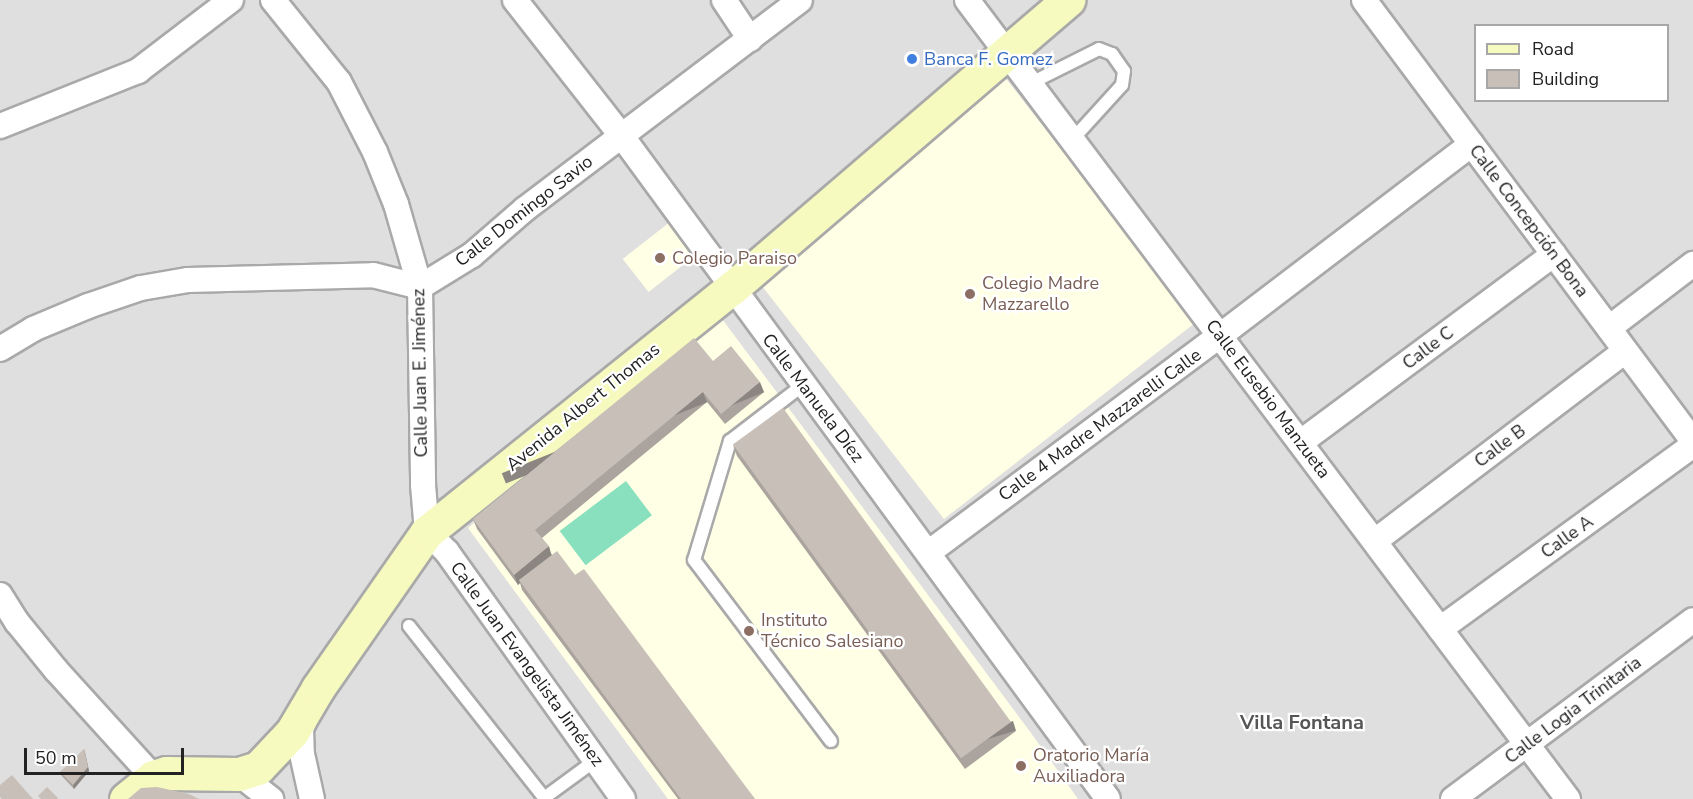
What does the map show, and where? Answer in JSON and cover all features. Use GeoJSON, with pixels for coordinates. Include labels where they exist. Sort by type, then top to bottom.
{"type":"FeatureCollection","features":[{"type":"Feature","properties":{"kind":"main road","name":"Avenida Albert Thomas"},"geometry":{"type":"LineString","coordinates":[[153,777],[182,773],[239,774],[258,768],[292,732],[318,688],[427,532],[732,288],[1068,0]]}},
{"type":"Feature","properties":{"kind":"main road"},"geometry":{"type":"LineString","coordinates":[[126,799],[153,777]]}},
{"type":"Feature","properties":{"kind":"street"},"geometry":{"type":"LineString","coordinates":[[0,126],[138,71],[231,0]]}},
{"type":"Feature","properties":{"kind":"street","name":"Calle Juan E. Jiménez"},"geometry":{"type":"LineString","coordinates":[[273,0],[339,82],[375,152],[396,204],[420,286],[423,485],[427,532]]}},
{"type":"Feature","properties":{"kind":"street","name":"Calle Manuela Díez"},"geometry":{"type":"LineString","coordinates":[[515,0],[621,135],[1108,799]]}},
{"type":"Feature","properties":{"kind":"street"},"geometry":{"type":"LineString","coordinates":[[724,0],[750,39]]}},
{"type":"Feature","properties":{"kind":"street","name":"Calle Domingo Savio"},"geometry":{"type":"LineString","coordinates":[[420,286],[472,255],[525,209],[800,0]]}},
{"type":"Feature","properties":{"kind":"street","name":"Calle Eusebio Manzueta"},"geometry":{"type":"LineString","coordinates":[[967,0],[1568,799]]}},
{"type":"Feature","properties":{"kind":"street","name":"Calle Concepción Bona"},"geometry":{"type":"LineString","coordinates":[[1364,0],[1693,443]]}},
{"type":"Feature","properties":{"kind":"street","name":"Calle 4 Madre Mazzarelli Calle"},"geometry":{"type":"LineString","coordinates":[[928,553],[1221,335],[1472,144]]}},
{"type":"Feature","properties":{"kind":"street","name":"Calle C"},"geometry":{"type":"LineString","coordinates":[[1301,442],[1554,254]]}},
{"type":"Feature","properties":{"kind":"street"},"geometry":{"type":"LineString","coordinates":[[1609,328],[1693,264]]}},
{"type":"Feature","properties":{"kind":"street"},"geometry":{"type":"LineString","coordinates":[[0,349],[33,329],[88,306],[141,288],[188,280],[373,275],[420,286]]}},
{"type":"Feature","properties":{"kind":"street","name":"Calle B"},"geometry":{"type":"LineString","coordinates":[[1375,541],[1625,351]]}},
{"type":"Feature","properties":{"kind":"street","name":"Calle A"},"geometry":{"type":"LineString","coordinates":[[1440,629],[1693,443]]}},
{"type":"Feature","properties":{"kind":"street","name":"Calle Juan Evangelista Jiménez"},"geometry":{"type":"LineString","coordinates":[[427,532],[447,552],[623,799]]}},
{"type":"Feature","properties":{"kind":"street"},"geometry":{"type":"LineString","coordinates":[[0,595],[17,622],[56,670],[153,777]]}},
{"type":"Feature","properties":{"kind":"street","name":"Calle Logia Trinitaria"},"geometry":{"type":"LineString","coordinates":[[1453,799],[1693,620]]}},
{"type":"Feature","properties":{"kind":"street"},"geometry":{"type":"LineString","coordinates":[[312,799],[302,754],[301,729],[318,688]]}},
{"type":"Feature","properties":{"kind":"street"},"geometry":{"type":"LineString","coordinates":[[239,774],[271,799]]}},
{"type":"Feature","properties":{"kind":"lane"},"geometry":{"type":"LineString","coordinates":[[1029,84],[1100,49],[1112,54],[1124,71],[1122,85],[1072,140]]}},
{"type":"Feature","properties":{"kind":"lane"},"geometry":{"type":"LineString","coordinates":[[803,385],[730,441],[694,560],[831,741]]}},
{"type":"Feature","properties":{"kind":"lane"},"geometry":{"type":"LineString","coordinates":[[409,626],[544,799],[596,760]]}},
{"type":"Feature","properties":{"kind":"shaded area"},"geometry":{"type":"Polygon","coordinates":[[[0,0],[1693,0],[1693,799],[0,799],[0,0]]]}},
{"type":"Feature","properties":{"kind":"shaded area","name":"Colegio Madre Mazzarello"},"geometry":{"type":"Polygon","coordinates":[[[993,62],[1196,322],[944,519],[741,259],[993,62]]]}},
{"type":"Feature","properties":{"kind":"shaded area","name":"Colegio Paraiso"},"geometry":{"type":"Polygon","coordinates":[[[670,222],[696,255],[649,292],[623,259],[670,222]]]}},
{"type":"Feature","properties":{"kind":"shaded area","name":"Instituto Técnico Salesiano"},"geometry":{"type":"Polygon","coordinates":[[[722,319],[1078,799],[668,799],[468,528],[722,319]]]}},
{"type":"Feature","properties":{"kind":"green space"},"geometry":{"type":"Polygon","coordinates":[[[626,481],[652,515],[586,565],[560,531],[626,481]]]}},
{"type":"Feature","properties":{"kind":"building"},"geometry":{"type":"Polygon","coordinates":[[[912,50],[916,55],[910,61],[905,56],[912,50]]]}},
{"type":"Feature","properties":{"kind":"building"},"geometry":{"type":"Polygon","coordinates":[[[694,338],[713,361],[731,346],[760,382],[721,414],[703,392],[535,530],[549,546],[514,575],[473,519],[694,338]]]}},
{"type":"Feature","properties":{"kind":"building"},"geometry":{"type":"Polygon","coordinates":[[[783,408],[1011,722],[961,758],[733,444],[783,408]]]}},
{"type":"Feature","properties":{"kind":"building"},"geometry":{"type":"Polygon","coordinates":[[[557,551],[575,575],[584,569],[755,799],[681,799],[519,580],[557,551]]]}},
{"type":"Feature","properties":{"kind":"building"},"geometry":{"type":"Polygon","coordinates":[[[84,749],[88,767],[73,785],[60,772],[84,749]]]}},
{"type":"Feature","properties":{"kind":"building"},"geometry":{"type":"Polygon","coordinates":[[[12,775],[33,799],[2,799],[0,797],[0,785],[12,775]]]}},
{"type":"Feature","properties":{"kind":"building"},"geometry":{"type":"Polygon","coordinates":[[[47,787],[57,799],[41,799],[38,796],[47,787]]]}},
{"type":"Feature","properties":{"kind":"building"},"geometry":{"type":"Polygon","coordinates":[[[157,787],[189,794],[199,799],[128,799],[141,788],[157,787]]]}},
{"type":"Feature","properties":{"kind":"place","name":"Banca F. Gomez"},"geometry":{"type":"Point","coordinates":[912,59]}},
{"type":"Feature","properties":{"kind":"place","name":"Colegio Paraiso"},"geometry":{"type":"Point","coordinates":[660,258]}},
{"type":"Feature","properties":{"kind":"place","name":"Colegio Madre Mazzarello"},"geometry":{"type":"Point","coordinates":[970,294]}},
{"type":"Feature","properties":{"kind":"place","name":"Instituto Técnico Salesiano"},"geometry":{"type":"Point","coordinates":[749,631]}},
{"type":"Feature","properties":{"kind":"place","name":"Oratorio María Auxiliadora"},"geometry":{"type":"Point","coordinates":[1021,766]}},
{"type":"Feature","properties":{"kind":"district","name":"Villa Fontana"},"geometry":{"type":"Point","coordinates":[1302,722]}}]}
